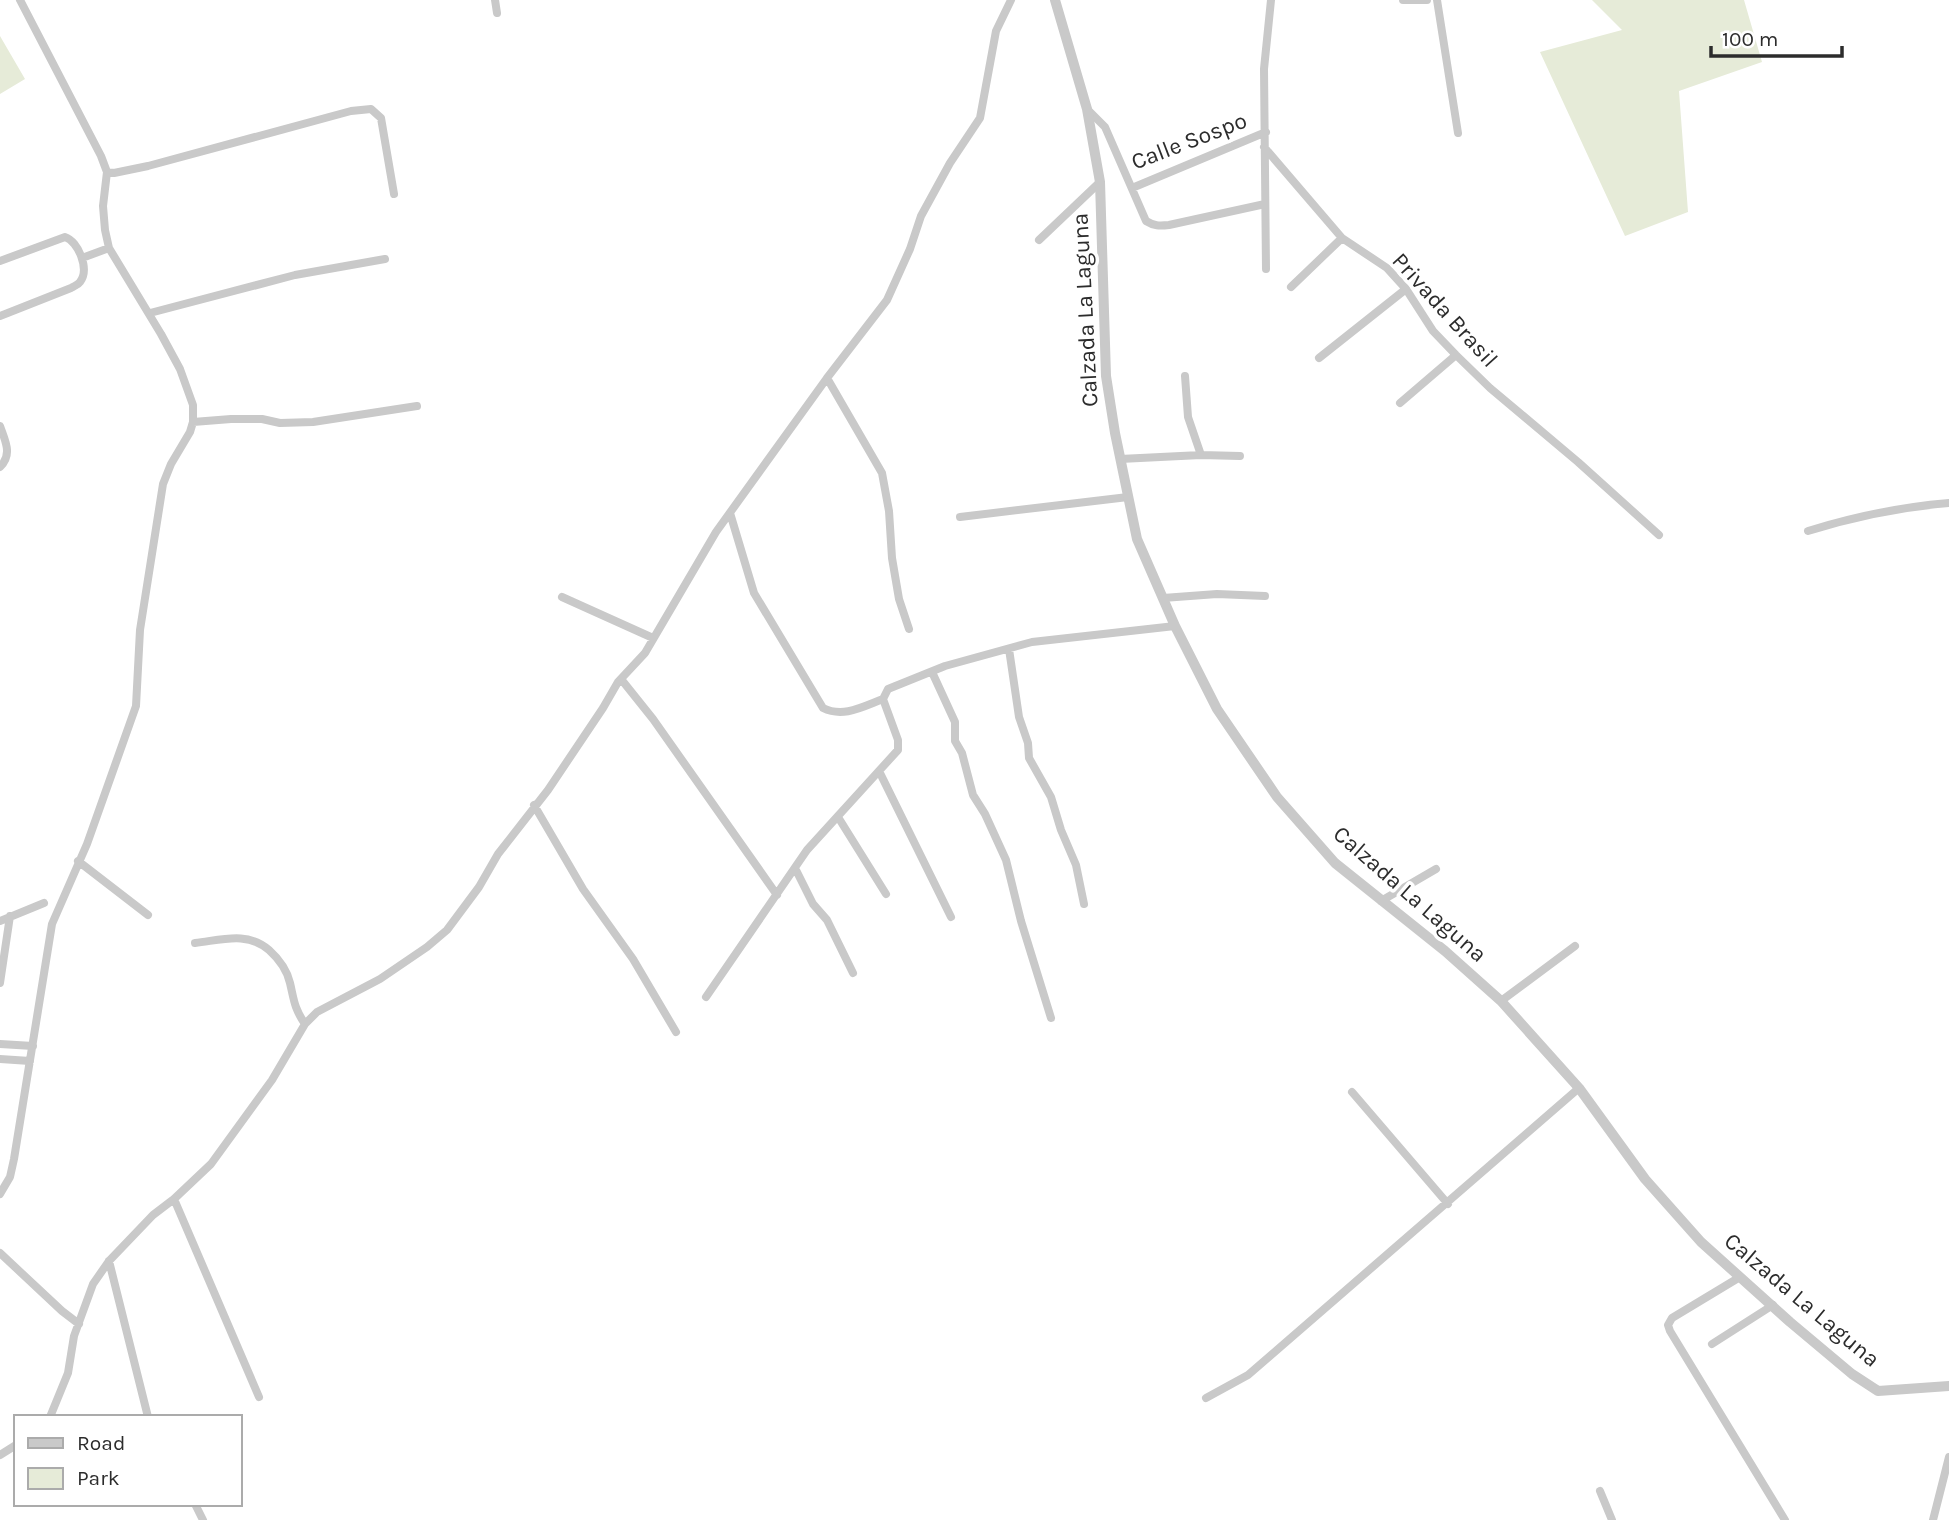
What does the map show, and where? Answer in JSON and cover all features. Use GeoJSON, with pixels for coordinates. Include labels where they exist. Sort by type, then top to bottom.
{"type":"FeatureCollection","features":[{"type":"Feature","properties":{"kind":"street"},"geometry":{"type":"LineString","coordinates":[[0,1194],[10,1177],[14,1159],[52,924],[87,844],[136,706],[141,630],[163,484],[193,422],[193,405],[180,369],[150,313],[109,248],[103,206],[107,172],[101,156],[20,0]]}},
{"type":"Feature","properties":{"kind":"street"},"geometry":{"type":"LineString","coordinates":[[495,0],[496,13]]}},
{"type":"Feature","properties":{"kind":"street"},"geometry":{"type":"LineString","coordinates":[[52,1415],[68,1373],[74,1336],[93,1284],[109,1261],[153,1215],[211,1164],[272,1080],[305,1024],[317,1012],[380,979],[447,930],[479,887],[498,854],[548,790],[621,679],[645,653],[730,513],[887,300],[910,249],[921,216],[950,163],[980,118],[996,31],[1011,0]]}},
{"type":"Feature","properties":{"kind":"street","name":"Calzada La Laguna"},"geometry":{"type":"LineString","coordinates":[[1055,0],[1087,109],[1100,183],[1106,376],[1137,540],[1175,626],[1217,709],[1277,797],[1335,863],[1502,1001],[1579,1088],[1646,1179],[1701,1242],[1790,1322],[1852,1374],[1878,1391],[1949,1387]]}},
{"type":"Feature","properties":{"kind":"street"},"geometry":{"type":"LineString","coordinates":[[1266,269],[1265,69],[1271,0]]}},
{"type":"Feature","properties":{"kind":"street"},"geometry":{"type":"LineString","coordinates":[[1403,0],[1427,0]]}},
{"type":"Feature","properties":{"kind":"street"},"geometry":{"type":"LineString","coordinates":[[1437,0],[1458,133]]}},
{"type":"Feature","properties":{"kind":"street"},"geometry":{"type":"LineString","coordinates":[[107,172],[148,166],[351,111],[371,109],[381,117],[394,194]]}},
{"type":"Feature","properties":{"kind":"street","name":"Calle Sospo"},"geometry":{"type":"LineString","coordinates":[[1087,109],[1105,127],[1132,188],[1266,132]]}},
{"type":"Feature","properties":{"kind":"street","name":"Privada Brasil"},"geometry":{"type":"LineString","coordinates":[[1264,148],[1342,238],[1387,268],[1406,289],[1433,331],[1456,355],[1490,388],[1659,535]]}},
{"type":"Feature","properties":{"kind":"street"},"geometry":{"type":"LineString","coordinates":[[1039,240],[1100,183]]}},
{"type":"Feature","properties":{"kind":"street"},"geometry":{"type":"LineString","coordinates":[[1132,188],[1146,221],[1157,227],[1265,204]]}},
{"type":"Feature","properties":{"kind":"street"},"geometry":{"type":"LineString","coordinates":[[0,261],[65,237],[74,242],[82,258],[83,273],[80,282],[71,288],[0,316]]}},
{"type":"Feature","properties":{"kind":"street"},"geometry":{"type":"LineString","coordinates":[[1291,287],[1342,238]]}},
{"type":"Feature","properties":{"kind":"street"},"geometry":{"type":"LineString","coordinates":[[82,258],[109,248]]}},
{"type":"Feature","properties":{"kind":"street"},"geometry":{"type":"LineString","coordinates":[[150,313],[295,275],[385,259]]}},
{"type":"Feature","properties":{"kind":"street"},"geometry":{"type":"LineString","coordinates":[[1319,358],[1406,289]]}},
{"type":"Feature","properties":{"kind":"street"},"geometry":{"type":"LineString","coordinates":[[1399,403],[1456,355]]}},
{"type":"Feature","properties":{"kind":"street"},"geometry":{"type":"LineString","coordinates":[[1185,376],[1188,417],[1201,455]]}},
{"type":"Feature","properties":{"kind":"street"},"geometry":{"type":"LineString","coordinates":[[827,378],[882,473],[889,511],[892,558],[909,629]]}},
{"type":"Feature","properties":{"kind":"street"},"geometry":{"type":"LineString","coordinates":[[193,422],[230,419],[262,419],[280,423],[313,422],[417,406]]}},
{"type":"Feature","properties":{"kind":"street"},"geometry":{"type":"LineString","coordinates":[[0,426],[8,451],[6,461],[0,467]]}},
{"type":"Feature","properties":{"kind":"street"},"geometry":{"type":"LineString","coordinates":[[1120,459],[1240,456]]}},
{"type":"Feature","properties":{"kind":"street"},"geometry":{"type":"LineString","coordinates":[[960,517],[1128,497]]}},
{"type":"Feature","properties":{"kind":"street"},"geometry":{"type":"LineString","coordinates":[[1808,531],[1841,521],[1949,503]]}},
{"type":"Feature","properties":{"kind":"street"},"geometry":{"type":"LineString","coordinates":[[730,513],[754,593],[823,708],[835,713],[848,712],[883,699],[888,689],[932,672],[1031,642],[1175,626]]}},
{"type":"Feature","properties":{"kind":"street"},"geometry":{"type":"LineString","coordinates":[[1163,598],[1217,594],[1265,596]]}},
{"type":"Feature","properties":{"kind":"street"},"geometry":{"type":"LineString","coordinates":[[562,597],[653,638]]}},
{"type":"Feature","properties":{"kind":"street"},"geometry":{"type":"LineString","coordinates":[[1009,649],[1019,717],[1028,743],[1028,758],[1051,797],[1076,865],[1084,904]]}},
{"type":"Feature","properties":{"kind":"street"},"geometry":{"type":"LineString","coordinates":[[932,672],[955,722],[955,741],[962,753],[973,795],[1006,860],[1021,921],[1051,1018]]}},
{"type":"Feature","properties":{"kind":"street"},"geometry":{"type":"LineString","coordinates":[[621,679],[653,719],[777,895]]}},
{"type":"Feature","properties":{"kind":"street"},"geometry":{"type":"LineString","coordinates":[[706,997],[807,850],[880,773],[898,750],[898,740],[883,699]]}},
{"type":"Feature","properties":{"kind":"street"},"geometry":{"type":"LineString","coordinates":[[880,773],[951,918]]}},
{"type":"Feature","properties":{"kind":"street"},"geometry":{"type":"LineString","coordinates":[[534,805],[583,889],[633,959],[676,1032]]}},
{"type":"Feature","properties":{"kind":"street"},"geometry":{"type":"LineString","coordinates":[[838,817],[886,894]]}},
{"type":"Feature","properties":{"kind":"street"},"geometry":{"type":"LineString","coordinates":[[78,861],[148,915]]}},
{"type":"Feature","properties":{"kind":"street"},"geometry":{"type":"LineString","coordinates":[[795,868],[813,904],[827,920],[853,973]]}},
{"type":"Feature","properties":{"kind":"street"},"geometry":{"type":"LineString","coordinates":[[1381,901],[1436,869]]}},
{"type":"Feature","properties":{"kind":"street"},"geometry":{"type":"LineString","coordinates":[[0,921],[44,903]]}},
{"type":"Feature","properties":{"kind":"street"},"geometry":{"type":"LineString","coordinates":[[0,983],[10,916]]}},
{"type":"Feature","properties":{"kind":"street"},"geometry":{"type":"LineString","coordinates":[[195,943],[243,937],[261,943],[279,959],[290,981],[296,1012],[305,1024]]}},
{"type":"Feature","properties":{"kind":"street"},"geometry":{"type":"LineString","coordinates":[[1502,1001],[1575,946]]}},
{"type":"Feature","properties":{"kind":"street"},"geometry":{"type":"LineString","coordinates":[[0,1044],[33,1046]]}},
{"type":"Feature","properties":{"kind":"street"},"geometry":{"type":"LineString","coordinates":[[0,1059],[30,1061]]}},
{"type":"Feature","properties":{"kind":"street"},"geometry":{"type":"LineString","coordinates":[[1206,1398],[1248,1375],[1448,1205],[1579,1088]]}},
{"type":"Feature","properties":{"kind":"street"},"geometry":{"type":"LineString","coordinates":[[1352,1092],[1448,1205]]}},
{"type":"Feature","properties":{"kind":"street"},"geometry":{"type":"LineString","coordinates":[[174,1199],[259,1397]]}},
{"type":"Feature","properties":{"kind":"street"},"geometry":{"type":"LineString","coordinates":[[0,1253],[79,1324]]}},
{"type":"Feature","properties":{"kind":"street"},"geometry":{"type":"LineString","coordinates":[[109,1261],[148,1415]]}},
{"type":"Feature","properties":{"kind":"street"},"geometry":{"type":"LineString","coordinates":[[1740,1277],[1672,1318],[1668,1325],[1785,1520]]}},
{"type":"Feature","properties":{"kind":"street"},"geometry":{"type":"LineString","coordinates":[[1712,1344],[1773,1305]]}},
{"type":"Feature","properties":{"kind":"street"},"geometry":{"type":"LineString","coordinates":[[1933,1520],[1949,1458]]}},
{"type":"Feature","properties":{"kind":"street"},"geometry":{"type":"LineString","coordinates":[[1600,1491],[1612,1520]]}},
{"type":"Feature","properties":{"kind":"green space"},"geometry":{"type":"Polygon","coordinates":[[[1592,0],[1744,0],[1762,62],[1679,91],[1688,212],[1625,236],[1540,52],[1622,30],[1592,0]]]}},
{"type":"Feature","properties":{"kind":"green space"},"geometry":{"type":"Polygon","coordinates":[[[0,36],[25,79],[0,94],[0,36]]]}}]}
